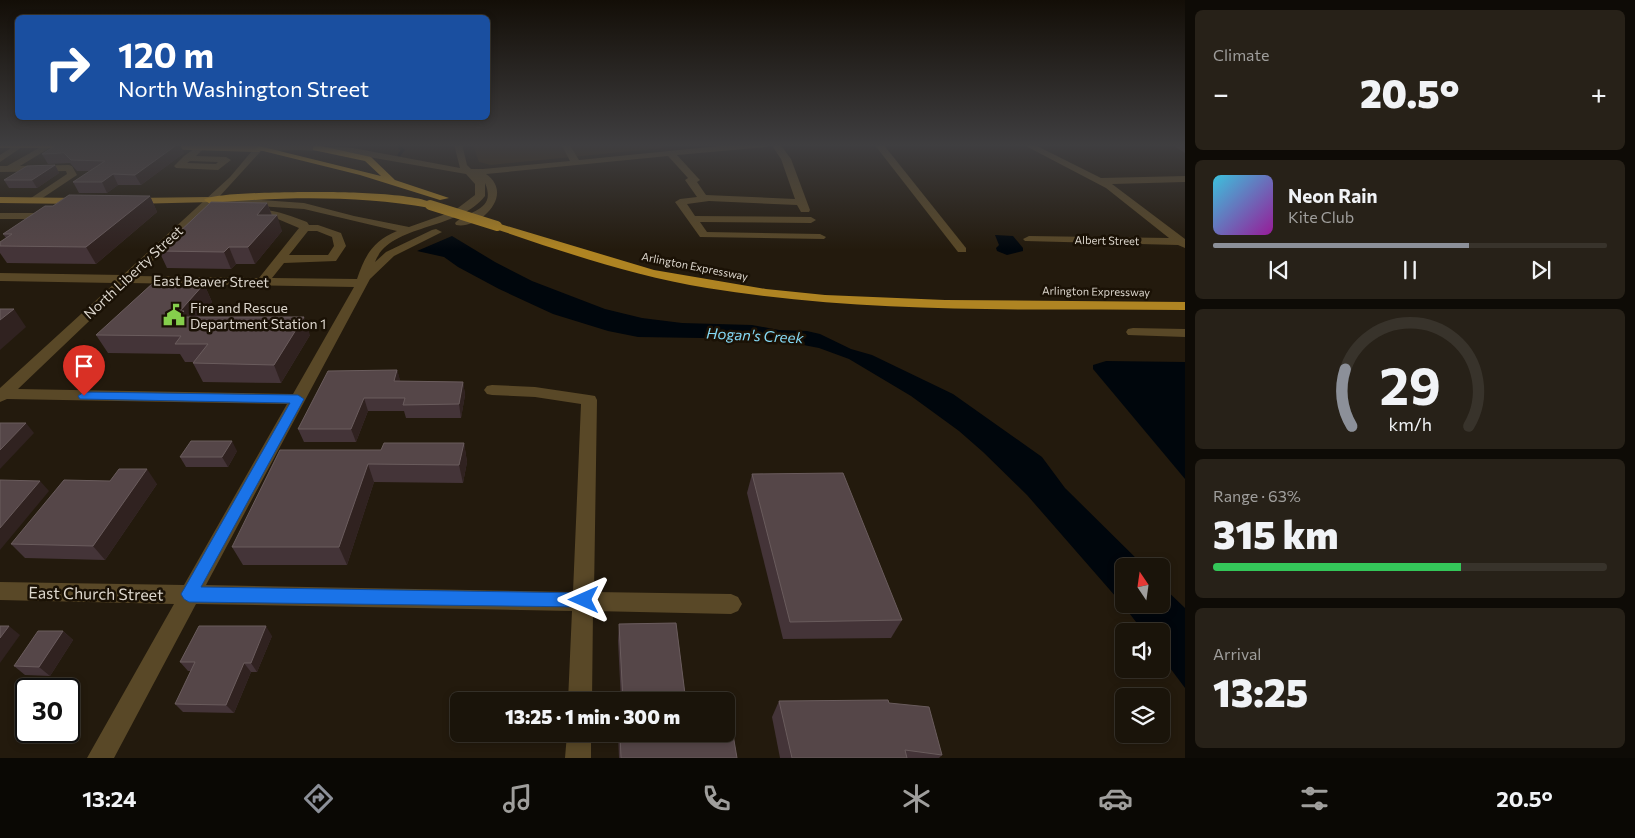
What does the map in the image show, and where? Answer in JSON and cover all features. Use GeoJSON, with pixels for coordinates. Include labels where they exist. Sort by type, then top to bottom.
{"type":"FeatureCollection","features":[{"type":"Feature","properties":{"kind":"highway","name":"Arlington Expressway"},"geometry":{"type":"LineString","coordinates":[[382,179],[444,198],[502,223],[616,264],[801,296],[862,300],[1185,306]]}},
{"type":"Feature","properties":{"kind":"highway"},"geometry":{"type":"LineString","coordinates":[[393,179],[399,184]]}},
{"type":"Feature","properties":{"kind":"highway","name":"Arlington Expressway"},"geometry":{"type":"LineString","coordinates":[[210,200],[323,194],[380,197],[430,205],[502,223]]}},
{"type":"Feature","properties":{"kind":"highway","name":"Arlington Expressway"},"geometry":{"type":"LineString","coordinates":[[709,280],[851,290],[1185,295]]}},
{"type":"Feature","properties":{"kind":"main road"},"geometry":{"type":"LineString","coordinates":[[0,200],[88,201]]}},
{"type":"Feature","properties":{"kind":"main road"},"geometry":{"type":"LineString","coordinates":[[117,201],[210,200]]}},
{"type":"Feature","properties":{"kind":"street"},"geometry":{"type":"LineString","coordinates":[[35,200],[66,179]]}},
{"type":"Feature","properties":{"kind":"street","name":"North Liberty Street"},"geometry":{"type":"LineString","coordinates":[[1,395],[231,179]]}},
{"type":"Feature","properties":{"kind":"street"},"geometry":{"type":"LineString","coordinates":[[372,255],[382,244],[456,214],[476,200],[482,187],[476,179]]}},
{"type":"Feature","properties":{"kind":"street"},"geometry":{"type":"LineString","coordinates":[[362,283],[378,264],[394,251],[478,214],[492,201],[493,194],[487,179]]}},
{"type":"Feature","properties":{"kind":"street"},"geometry":{"type":"LineString","coordinates":[[694,179],[690,180],[706,199]]}},
{"type":"Feature","properties":{"kind":"street"},"geometry":{"type":"LineString","coordinates":[[794,179],[800,202],[820,237],[704,236],[680,202],[706,199],[800,202]]}},
{"type":"Feature","properties":{"kind":"street"},"geometry":{"type":"LineString","coordinates":[[906,179],[962,250]]}},
{"type":"Feature","properties":{"kind":"street"},"geometry":{"type":"LineString","coordinates":[[1099,179],[1184,243]]}},
{"type":"Feature","properties":{"kind":"street"},"geometry":{"type":"LineString","coordinates":[[1102,181],[1170,179]]}},
{"type":"Feature","properties":{"kind":"street"},"geometry":{"type":"LineString","coordinates":[[34,226],[70,200]]}},
{"type":"Feature","properties":{"kind":"street"},"geometry":{"type":"LineString","coordinates":[[210,200],[300,205],[353,219],[414,230],[449,227]]}},
{"type":"Feature","properties":{"kind":"street"},"geometry":{"type":"LineString","coordinates":[[228,212],[274,214],[303,224],[305,228]]}},
{"type":"Feature","properties":{"kind":"street"},"geometry":{"type":"LineString","coordinates":[[0,216],[48,216]]}},
{"type":"Feature","properties":{"kind":"street"},"geometry":{"type":"LineString","coordinates":[[100,758],[362,283],[372,255],[372,235],[365,226],[353,219]]}},
{"type":"Feature","properties":{"kind":"street"},"geometry":{"type":"LineString","coordinates":[[692,219],[810,220]]}},
{"type":"Feature","properties":{"kind":"street"},"geometry":{"type":"LineString","coordinates":[[280,259],[332,259],[340,246],[337,235],[318,228],[305,228]]}},
{"type":"Feature","properties":{"kind":"street"},"geometry":{"type":"LineString","coordinates":[[262,282],[305,228]]}},
{"type":"Feature","properties":{"kind":"street","name":"Albert Street"},"geometry":{"type":"LineString","coordinates":[[1029,238],[1184,243]]}},
{"type":"Feature","properties":{"kind":"street","name":"East Beaver Street"},"geometry":{"type":"LineString","coordinates":[[0,277],[362,283]]}},
{"type":"Feature","properties":{"kind":"street"},"geometry":{"type":"LineString","coordinates":[[1133,332],[1185,333]]}},
{"type":"Feature","properties":{"kind":"street"},"geometry":{"type":"LineString","coordinates":[[492,390],[535,392],[589,400],[580,692]]}},
{"type":"Feature","properties":{"kind":"street"},"geometry":{"type":"LineString","coordinates":[[1,395],[298,399]]}},
{"type":"Feature","properties":{"kind":"street","name":"East Church Street"},"geometry":{"type":"LineString","coordinates":[[0,591],[731,604]]}},
{"type":"Feature","properties":{"kind":"street"},"geometry":{"type":"LineString","coordinates":[[578,758],[579,742]]}},
{"type":"Feature","properties":{"kind":"water"},"geometry":{"type":"Polygon","coordinates":[[[995,235],[1013,236],[1023,248],[1023,251],[1007,255],[997,251],[996,248],[999,245],[995,235]]]}},
{"type":"Feature","properties":{"kind":"water","name":"Hogan's Creek"},"geometry":{"type":"Polygon","coordinates":[[[452,236],[495,262],[532,281],[605,309],[642,318],[682,323],[752,325],[779,330],[807,331],[820,334],[851,349],[872,355],[953,394],[1042,457],[1065,488],[1136,558],[1115,558],[1115,596],[1027,495],[983,452],[959,431],[911,396],[849,359],[819,348],[772,339],[638,337],[608,331],[553,314],[499,289],[458,267],[444,257],[417,251],[452,236]]]}},
{"type":"Feature","properties":{"kind":"water"},"geometry":{"type":"Polygon","coordinates":[[[1106,361],[1185,362],[1185,479],[1093,369],[1093,365],[1106,361]]]}},
{"type":"Feature","properties":{"kind":"water"},"geometry":{"type":"Polygon","coordinates":[[[1170,594],[1185,608],[1185,688],[1170,668],[1170,623],[1137,623],[1129,613],[1170,613],[1170,594]]]}},
{"type":"Feature","properties":{"kind":"building"},"geometry":{"type":"Polygon","coordinates":[[[5,179],[33,179],[32,180],[5,179]]]}},
{"type":"Feature","properties":{"kind":"building"},"geometry":{"type":"Polygon","coordinates":[[[77,179],[106,179],[102,182],[73,182],[77,179]]]}},
{"type":"Feature","properties":{"kind":"building"},"geometry":{"type":"Polygon","coordinates":[[[69,195],[150,196],[86,247],[0,246],[0,242],[12,234],[3,234],[45,206],[53,206],[69,195]]]}},
{"type":"Feature","properties":{"kind":"building"},"geometry":{"type":"Polygon","coordinates":[[[211,202],[267,203],[257,215],[277,215],[248,247],[229,247],[224,252],[159,251],[211,202]]]}},
{"type":"Feature","properties":{"kind":"building"},"geometry":{"type":"Polygon","coordinates":[[[153,283],[204,284],[180,311],[184,311],[178,317],[304,317],[274,365],[193,363],[208,344],[175,344],[181,336],[96,335],[153,283]]]}},
{"type":"Feature","properties":{"kind":"building"},"geometry":{"type":"Polygon","coordinates":[[[0,309],[14,309],[0,320],[0,309]]]}},
{"type":"Feature","properties":{"kind":"building"},"geometry":{"type":"Polygon","coordinates":[[[397,370],[394,381],[463,382],[459,404],[403,405],[405,398],[364,398],[351,429],[298,429],[328,371],[397,370]]]}},
{"type":"Feature","properties":{"kind":"building"},"geometry":{"type":"Polygon","coordinates":[[[0,423],[26,423],[0,450],[0,423]]]}},
{"type":"Feature","properties":{"kind":"building"},"geometry":{"type":"Polygon","coordinates":[[[191,441],[232,441],[222,457],[180,457],[191,441]]]}},
{"type":"Feature","properties":{"kind":"building"},"geometry":{"type":"Polygon","coordinates":[[[384,443],[464,443],[459,465],[368,464],[339,547],[232,547],[280,450],[381,450],[384,443]]]}},
{"type":"Feature","properties":{"kind":"building"},"geometry":{"type":"Polygon","coordinates":[[[119,469],[147,469],[93,546],[11,544],[64,480],[110,481],[119,469]]]}},
{"type":"Feature","properties":{"kind":"building"},"geometry":{"type":"Polygon","coordinates":[[[843,473],[902,620],[790,622],[752,474],[843,473]]]}},
{"type":"Feature","properties":{"kind":"building"},"geometry":{"type":"Polygon","coordinates":[[[0,480],[40,481],[0,528],[0,480]]]}},
{"type":"Feature","properties":{"kind":"building"},"geometry":{"type":"Polygon","coordinates":[[[676,623],[685,692],[623,692],[619,624],[676,623]]]}},
{"type":"Feature","properties":{"kind":"building"},"geometry":{"type":"Polygon","coordinates":[[[0,626],[9,626],[0,638],[0,626]]]}},
{"type":"Feature","properties":{"kind":"building"},"geometry":{"type":"Polygon","coordinates":[[[199,626],[266,626],[251,663],[244,663],[226,705],[175,704],[195,662],[180,662],[199,626]]]}},
{"type":"Feature","properties":{"kind":"building"},"geometry":{"type":"Polygon","coordinates":[[[38,631],[63,631],[39,667],[14,666],[38,631]]]}},
{"type":"Feature","properties":{"kind":"building"},"geometry":{"type":"Polygon","coordinates":[[[888,700],[889,703],[929,707],[942,755],[905,750],[907,758],[792,758],[779,701],[888,700]]]}},
{"type":"Feature","properties":{"kind":"building"},"geometry":{"type":"Polygon","coordinates":[[[620,742],[734,742],[737,758],[621,758],[620,742]]]}},
{"type":"Feature","properties":{"kind":"place","name":"Fire and Rescue Department Station 1"},"geometry":{"type":"Point","coordinates":[174,315]}},
{"type":"Feature","properties":{"kind":"route"},"geometry":{"type":"LineString","coordinates":[[84,396],[298,399],[189,594],[584,600]]}}]}
